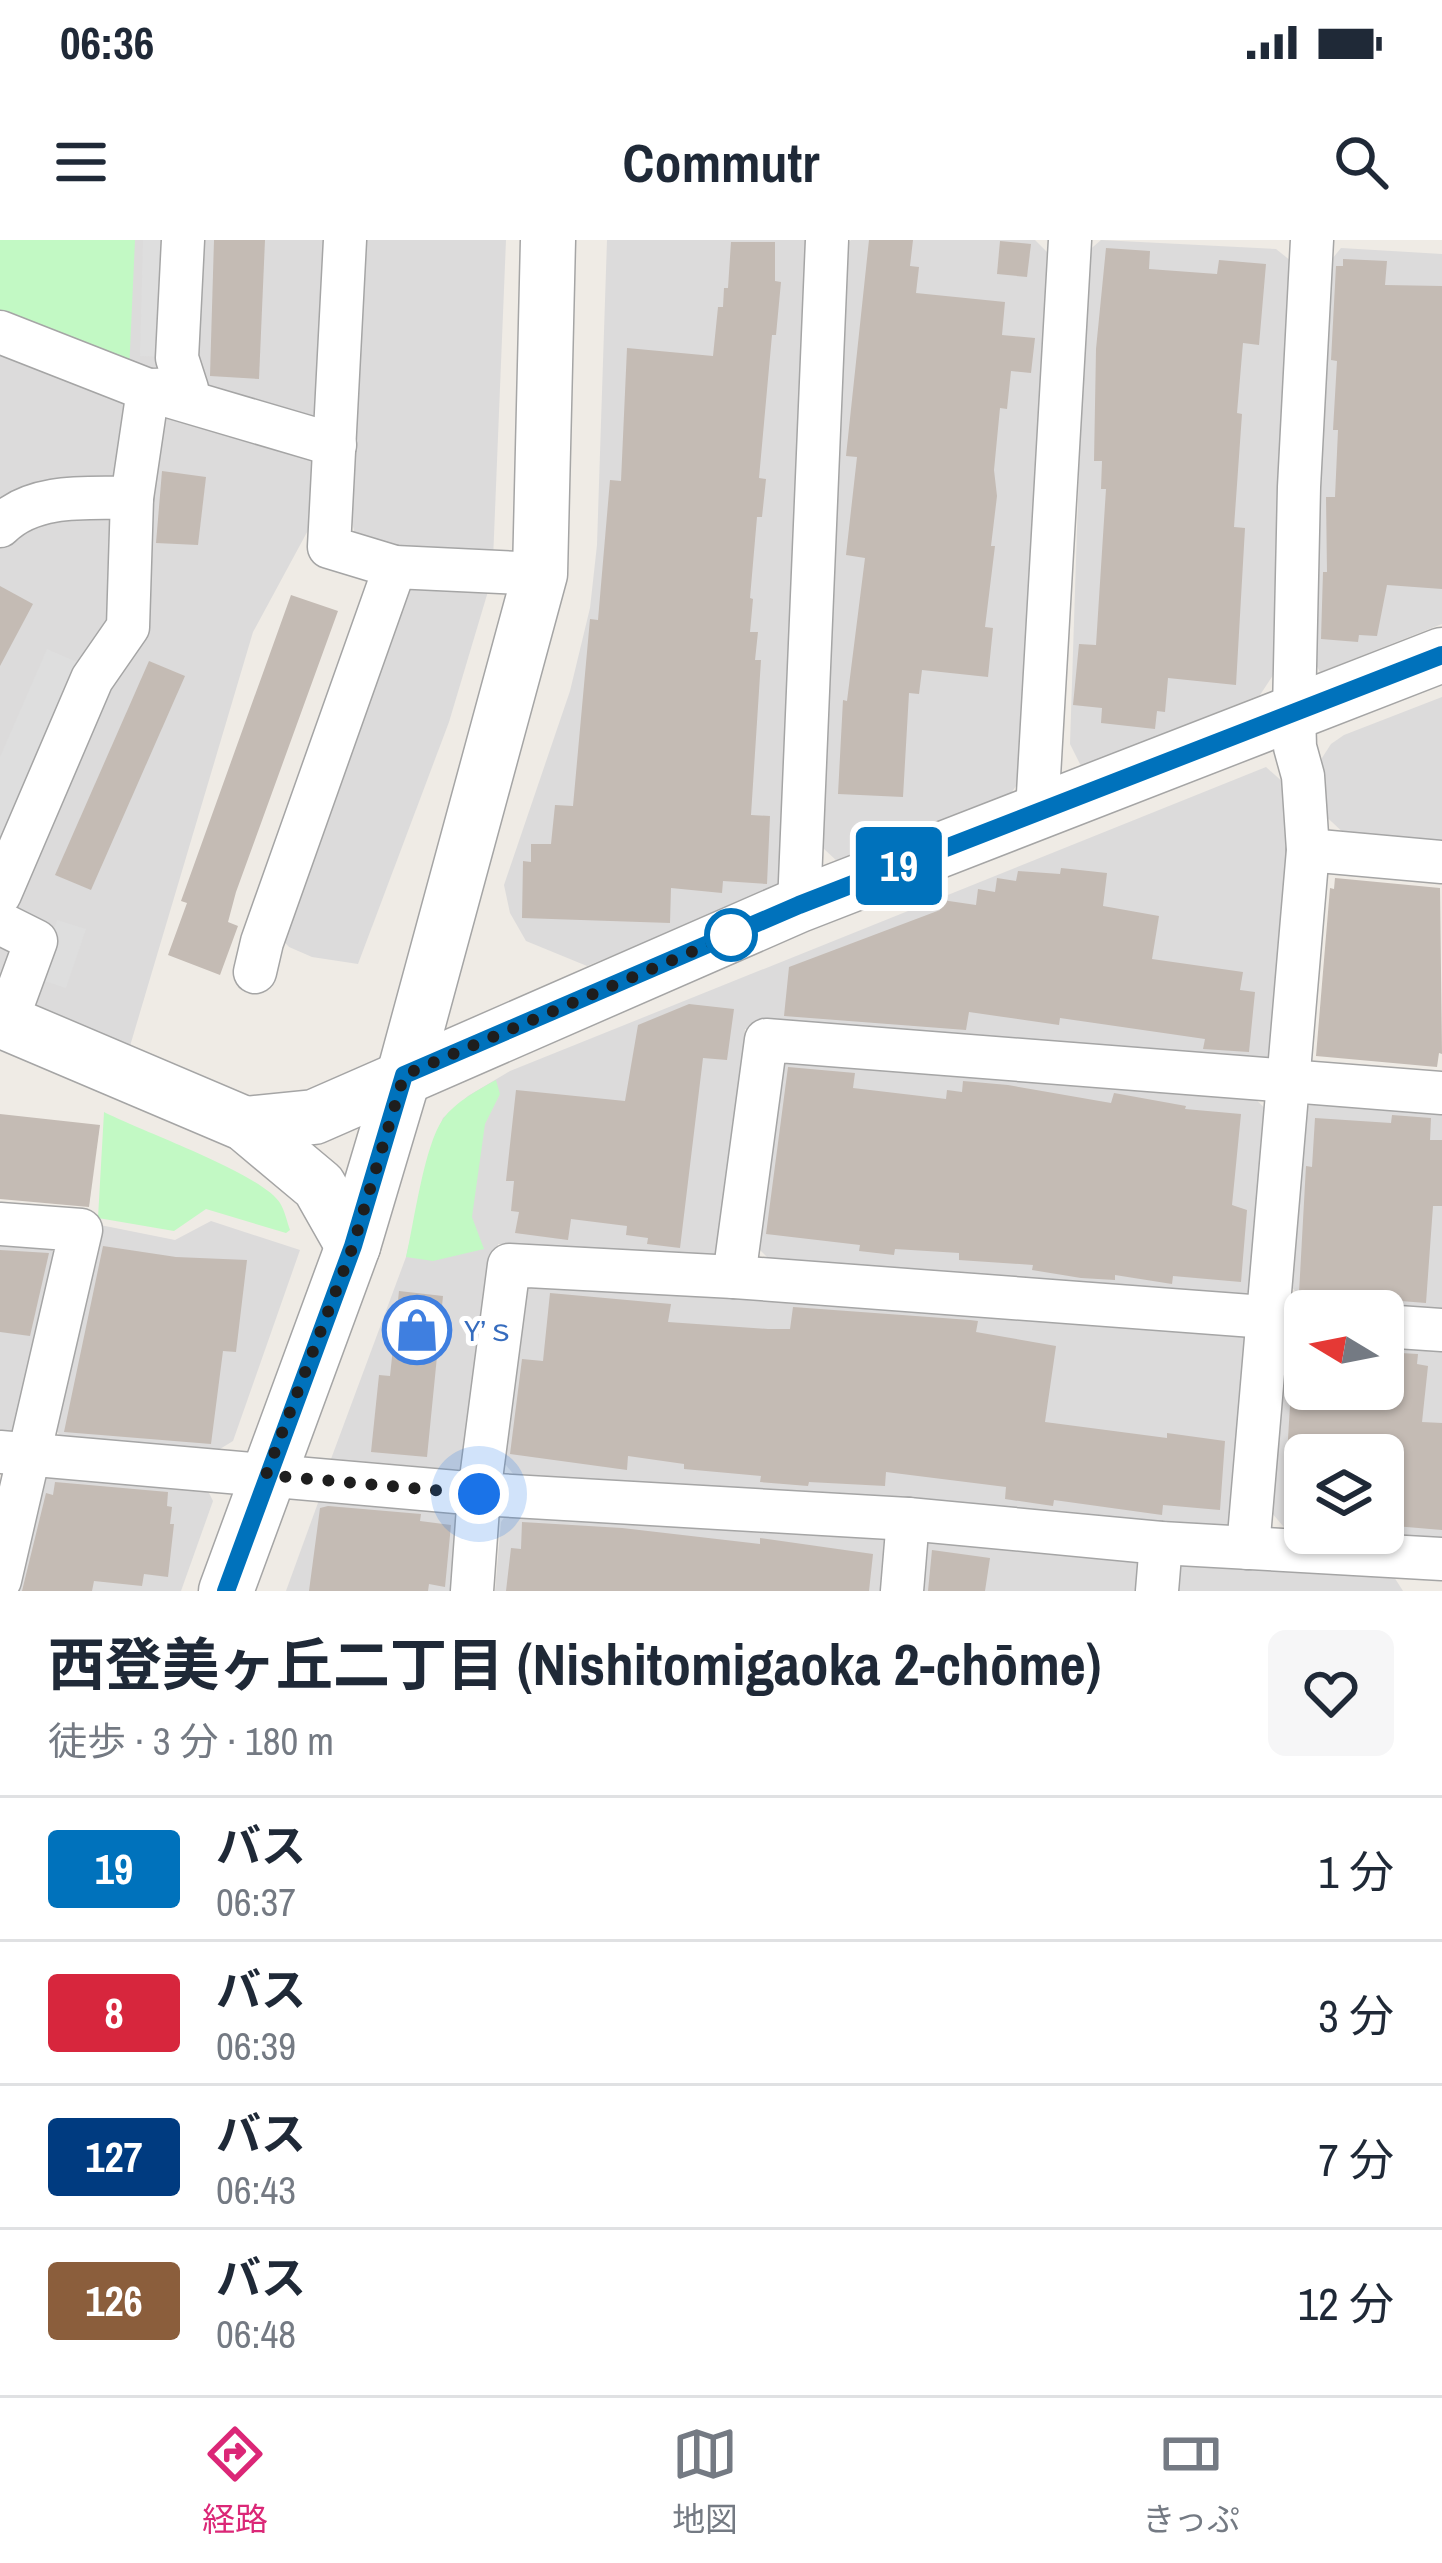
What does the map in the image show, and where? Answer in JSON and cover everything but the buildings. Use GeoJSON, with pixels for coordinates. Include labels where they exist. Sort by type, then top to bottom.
{"type":"FeatureCollection","features":[{"type":"Feature","properties":{"kind":"street"},"geometry":{"type":"LineString","coordinates":[[148,390],[187,389],[177,358],[183,240]]}},
{"type":"Feature","properties":{"kind":"street"},"geometry":{"type":"LineString","coordinates":[[345,240],[329,547],[395,567],[540,574]]}},
{"type":"Feature","properties":{"kind":"street"},"geometry":{"type":"LineString","coordinates":[[226,1591],[353,1246],[540,574],[548,240]]}},
{"type":"Feature","properties":{"kind":"street"},"geometry":{"type":"LineString","coordinates":[[799,905],[827,240]]}},
{"type":"Feature","properties":{"kind":"street"},"geometry":{"type":"LineString","coordinates":[[1037,811],[1070,240]]}},
{"type":"Feature","properties":{"kind":"street"},"geometry":{"type":"LineString","coordinates":[[1285,1290],[1288,1082],[1307,850],[1304,776],[1295,747],[1294,712],[1312,240]]}},
{"type":"Feature","properties":{"kind":"street"},"geometry":{"type":"LineString","coordinates":[[0,332],[148,390],[335,445]]}},
{"type":"Feature","properties":{"kind":"street"},"geometry":{"type":"LineString","coordinates":[[0,894],[92,679],[128,627],[132,498],[148,390]]}},
{"type":"Feature","properties":{"kind":"street"},"geometry":{"type":"LineString","coordinates":[[0,526],[17,509],[72,498],[132,498]]}},
{"type":"Feature","properties":{"kind":"street"},"geometry":{"type":"LineString","coordinates":[[270,956],[395,567]]}},
{"type":"Feature","properties":{"kind":"street"},"geometry":{"type":"LineString","coordinates":[[245,1124],[314,1118],[799,905],[1442,655]]}},
{"type":"Feature","properties":{"kind":"street"},"geometry":{"type":"LineString","coordinates":[[1307,850],[1442,862]]}},
{"type":"Feature","properties":{"kind":"street"},"geometry":{"type":"LineString","coordinates":[[0,923],[36,941],[3,1021],[245,1124],[320,1186],[353,1246]]}},
{"type":"Feature","properties":{"kind":"street"},"geometry":{"type":"LineString","coordinates":[[734,1277],[766,1040],[1442,1093]]}},
{"type":"Feature","properties":{"kind":"street"},"geometry":{"type":"LineString","coordinates":[[0,1224],[81,1230],[15,1453],[0,1580]]}},
{"type":"Feature","properties":{"kind":"street"},"geometry":{"type":"LineString","coordinates":[[472,1591],[479,1494],[509,1265],[734,1277],[1284,1319]]}},
{"type":"Feature","properties":{"kind":"street"},"geometry":{"type":"LineString","coordinates":[[1249,1548],[1284,1325]]}},
{"type":"Feature","properties":{"kind":"street"},"geometry":{"type":"LineString","coordinates":[[1404,1327],[1442,1330]]}},
{"type":"Feature","properties":{"kind":"street"},"geometry":{"type":"LineString","coordinates":[[15,1453],[479,1494],[908,1519],[1249,1548],[1426,1569]]}},
{"type":"Feature","properties":{"kind":"street"},"geometry":{"type":"LineString","coordinates":[[902,1591],[908,1519]]}},
{"type":"Feature","properties":{"kind":"street"},"geometry":{"type":"LineString","coordinates":[[1156,1591],[1161,1543]]}},
{"type":"Feature","properties":{"kind":"shaded area"},"geometry":{"type":"Polygon","coordinates":[[[0,240],[332,240],[319,510],[253,632],[130,1046],[0,989],[0,240]]]}},
{"type":"Feature","properties":{"kind":"shaded area"},"geometry":{"type":"Polygon","coordinates":[[[143,240],[168,240],[166,357],[140,356],[143,240]]]}},
{"type":"Feature","properties":{"kind":"shaded area"},"geometry":{"type":"Polygon","coordinates":[[[358,240],[506,240],[493,560],[358,547],[350,514],[358,240]]]}},
{"type":"Feature","properties":{"kind":"shaded area"},"geometry":{"type":"Polygon","coordinates":[[[607,240],[810,240],[788,869],[773,890],[587,966],[526,941],[510,913],[504,885],[570,691],[590,608],[597,545],[607,240]]]}},
{"type":"Feature","properties":{"kind":"shaded area"},"geometry":{"type":"Polygon","coordinates":[[[851,240],[1035,240],[1047,252],[1026,772],[1009,796],[839,863],[823,848],[845,246],[851,240]]]}},
{"type":"Feature","properties":{"kind":"shaded area"},"geometry":{"type":"Polygon","coordinates":[[[1101,240],[1276,249],[1291,261],[1277,669],[1260,695],[1081,766],[1070,744],[1086,253],[1101,240]]]}},
{"type":"Feature","properties":{"kind":"shaded area"},"geometry":{"type":"Polygon","coordinates":[[[1341,248],[1442,254],[1442,624],[1320,672],[1307,648],[1324,269],[1341,248]]]}},
{"type":"Feature","properties":{"kind":"shaded area"},"geometry":{"type":"Polygon","coordinates":[[[416,586],[489,588],[449,722],[358,964],[312,957],[281,938],[402,592],[416,586]]]}},
{"type":"Feature","properties":{"kind":"shaded area"},"geometry":{"type":"Polygon","coordinates":[[[47,649],[84,665],[0,859],[0,757],[47,649]]]}},
{"type":"Feature","properties":{"kind":"shaded area"},"geometry":{"type":"Polygon","coordinates":[[[1442,697],[1442,845],[1347,836],[1318,809],[1322,758],[1331,744],[1442,697]]]}},
{"type":"Feature","properties":{"kind":"shaded area"},"geometry":{"type":"Polygon","coordinates":[[[1266,767],[1296,794],[1276,1051],[1256,1069],[745,1029],[731,1241],[711,1258],[498,1244],[475,1466],[462,1470],[331,1459],[406,1257],[434,1140],[443,1118],[468,1096],[510,1071],[1266,767]]]}},
{"type":"Feature","properties":{"kind":"shaded area"},"geometry":{"type":"Polygon","coordinates":[[[57,920],[86,929],[66,988],[38,979],[57,920]]]}},
{"type":"Feature","properties":{"kind":"shaded area"},"geometry":{"type":"Polygon","coordinates":[[[790,1059],[1253,1097],[1271,1114],[1260,1283],[1242,1297],[773,1263],[758,1248],[771,1076],[790,1059]]]}},
{"type":"Feature","properties":{"kind":"shaded area"},"geometry":{"type":"Polygon","coordinates":[[[1315,1100],[1442,1109],[1442,1314],[1404,1311],[1404,1290],[1294,1290],[1290,1284],[1297,1117],[1315,1100]]]}},
{"type":"Feature","properties":{"kind":"shaded area"},"geometry":{"type":"Polygon","coordinates":[[[211,1221],[300,1250],[233,1441],[215,1452],[64,1442],[51,1422],[95,1224],[175,1240],[211,1221]]]}},
{"type":"Feature","properties":{"kind":"shaded area"},"geometry":{"type":"Polygon","coordinates":[[[0,1234],[44,1237],[61,1264],[25,1427],[4,1438],[0,1437],[0,1234]]]}},
{"type":"Feature","properties":{"kind":"shaded area"},"geometry":{"type":"Polygon","coordinates":[[[539,1273],[1246,1326],[1259,1348],[1229,1528],[515,1476],[501,1459],[516,1289],[539,1273]]]}},
{"type":"Feature","properties":{"kind":"shaded area"},"geometry":{"type":"Polygon","coordinates":[[[1404,1338],[1442,1341],[1442,1543],[1404,1540],[1404,1434],[1284,1434],[1284,1527],[1272,1513],[1284,1360],[1284,1410],[1404,1410],[1404,1338]]]}},
{"type":"Feature","properties":{"kind":"shaded area"},"geometry":{"type":"Polygon","coordinates":[[[57,1471],[203,1481],[213,1501],[181,1591],[15,1591],[39,1484],[57,1471]]]}},
{"type":"Feature","properties":{"kind":"shaded area"},"geometry":{"type":"Polygon","coordinates":[[[323,1489],[459,1501],[464,1591],[286,1591],[323,1489]]]}},
{"type":"Feature","properties":{"kind":"shaded area"},"geometry":{"type":"Polygon","coordinates":[[[514,1504],[877,1532],[892,1546],[888,1591],[495,1591],[501,1522],[514,1504]]]}},
{"type":"Feature","properties":{"kind":"shaded area"},"geometry":{"type":"Polygon","coordinates":[[[936,1535],[1132,1548],[1146,1565],[1144,1591],[915,1591],[918,1552],[936,1535]]]}},
{"type":"Feature","properties":{"kind":"shaded area"},"geometry":{"type":"Polygon","coordinates":[[[1190,1555],[1389,1569],[1403,1591],[1172,1591],[1173,1572],[1190,1555]]]}},
{"type":"Feature","properties":{"kind":"green space"},"geometry":{"type":"Polygon","coordinates":[[[0,240],[135,240],[129,372],[0,319],[0,240]]]}},
{"type":"Feature","properties":{"kind":"green space"},"geometry":{"type":"Polygon","coordinates":[[[496,1080],[500,1094],[485,1124],[472,1217],[484,1249],[433,1261],[406,1257],[436,1131],[454,1107],[496,1080]]]}},
{"type":"Feature","properties":{"kind":"green space"},"geometry":{"type":"Polygon","coordinates":[[[104,1112],[250,1179],[280,1203],[290,1230],[286,1233],[206,1209],[174,1231],[98,1218],[104,1112]]]}},
{"type":"Feature","properties":{"kind":"bus line","name":"19"},"geometry":{"type":"LineString","coordinates":[[226,1591],[353,1246],[404,1075],[799,905],[1442,655]]}},
{"type":"Feature","properties":{"kind":"place","name":"Y’ｓ"},"geometry":{"type":"Point","coordinates":[417,1330]}},
{"type":"Feature","properties":{"kind":"route"},"geometry":{"type":"LineString","coordinates":[[479,1494],[266,1475],[353,1246],[404,1075],[731,935]]}}]}
